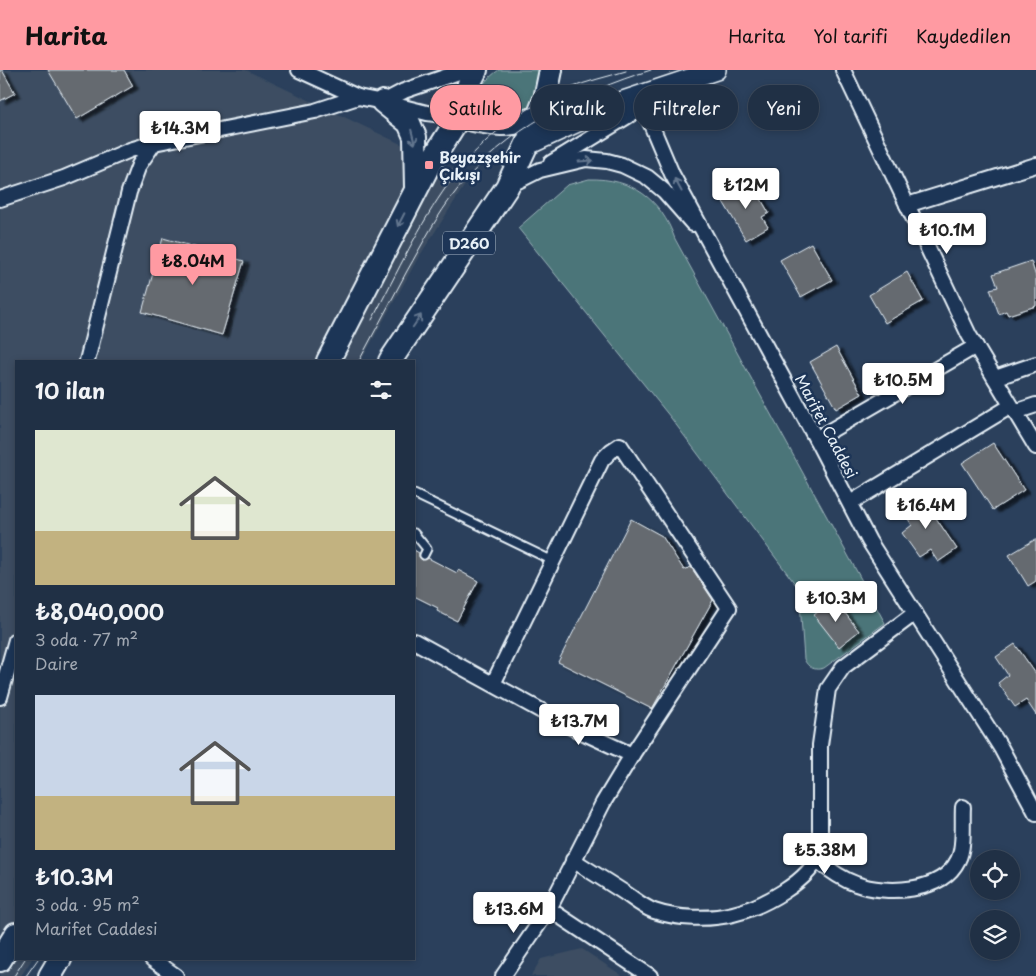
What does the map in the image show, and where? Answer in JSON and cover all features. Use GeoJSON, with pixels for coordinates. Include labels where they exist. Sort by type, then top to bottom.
{"type":"FeatureCollection","features":[{"type":"Feature","properties":{"kind":"highway"},"geometry":{"type":"LineString","coordinates":[[468,85],[476,70]]}},
{"type":"Feature","properties":{"kind":"highway"},"geometry":{"type":"LineString","coordinates":[[548,85],[551,70]]}},
{"type":"Feature","properties":{"kind":"highway"},"geometry":{"type":"LineString","coordinates":[[383,102],[409,123],[415,137],[416,190]]}},
{"type":"Feature","properties":{"kind":"highway"},"geometry":{"type":"LineString","coordinates":[[329,360],[416,190],[451,130]]}},
{"type":"Feature","properties":{"kind":"highway","name":"D260"},"geometry":{"type":"LineString","coordinates":[[391,360],[507,187],[533,130]]}},
{"type":"Feature","properties":{"kind":"highway"},"geometry":{"type":"LineString","coordinates":[[0,960],[15,936]]}},
{"type":"Feature","properties":{"kind":"highway"},"geometry":{"type":"LineString","coordinates":[[50,976],[59,960]]}},
{"type":"Feature","properties":{"kind":"main road"},"geometry":{"type":"LineString","coordinates":[[680,85],[716,70]]}},
{"type":"Feature","properties":{"kind":"main road"},"geometry":{"type":"LineString","coordinates":[[526,146],[591,114],[634,102]]}},
{"type":"Feature","properties":{"kind":"street"},"geometry":{"type":"LineString","coordinates":[[299,70],[358,97],[430,112]]}},
{"type":"Feature","properties":{"kind":"street"},"geometry":{"type":"LineString","coordinates":[[383,102],[404,91],[465,70]]}},
{"type":"Feature","properties":{"kind":"street"},"geometry":{"type":"LineString","coordinates":[[843,70],[969,335],[1036,447]]}},
{"type":"Feature","properties":{"kind":"street"},"geometry":{"type":"LineString","coordinates":[[0,199],[64,178],[130,150],[154,143],[314,111],[358,97]]}},
{"type":"Feature","properties":{"kind":"street"},"geometry":{"type":"LineString","coordinates":[[507,187],[540,170],[634,106]]}},
{"type":"Feature","properties":{"kind":"street"},"geometry":{"type":"LineString","coordinates":[[655,130],[672,174],[710,244]]}},
{"type":"Feature","properties":{"kind":"street"},"geometry":{"type":"LineString","coordinates":[[87,360],[129,192],[139,165],[154,143]]}},
{"type":"Feature","properties":{"kind":"street"},"geometry":{"type":"LineString","coordinates":[[540,170],[586,159],[607,162],[637,172],[664,190],[710,244]]}},
{"type":"Feature","properties":{"kind":"street"},"geometry":{"type":"LineString","coordinates":[[907,206],[1036,165]]}},
{"type":"Feature","properties":{"kind":"street","name":"Marifet Caddesi"},"geometry":{"type":"LineString","coordinates":[[710,244],[869,541],[1000,748]]}},
{"type":"Feature","properties":{"kind":"street"},"geometry":{"type":"LineString","coordinates":[[816,439],[976,346]]}},
{"type":"Feature","properties":{"kind":"street"},"geometry":{"type":"LineString","coordinates":[[995,378],[1036,364]]}},
{"type":"Feature","properties":{"kind":"street"},"geometry":{"type":"LineString","coordinates":[[850,503],[1013,409],[1036,405]]}},
{"type":"Feature","properties":{"kind":"street"},"geometry":{"type":"LineString","coordinates":[[493,684],[602,460],[611,451],[620,446],[729,608],[632,755],[603,803],[549,909],[503,976]]}},
{"type":"Feature","properties":{"kind":"street"},"geometry":{"type":"LineString","coordinates":[[573,860],[635,901],[653,911],[670,915],[702,917],[731,915],[761,903],[793,884],[810,870],[817,860],[820,843],[820,745],[828,689],[843,667],[915,613]]}},
{"type":"Feature","properties":{"kind":"street"},"geometry":{"type":"LineString","coordinates":[[415,642],[570,726],[632,755]]}},
{"type":"Feature","properties":{"kind":"street"},"geometry":{"type":"LineString","coordinates":[[0,697],[15,644]]}},
{"type":"Feature","properties":{"kind":"street"},"geometry":{"type":"LineString","coordinates":[[1000,748],[1036,794]]}},
{"type":"Feature","properties":{"kind":"street"},"geometry":{"type":"LineString","coordinates":[[1000,748],[1036,814]]}},
{"type":"Feature","properties":{"kind":"street"},"geometry":{"type":"LineString","coordinates":[[817,860],[842,878],[868,888],[880,890],[905,889],[935,882],[948,874],[961,853],[963,807]]}},
{"type":"Feature","properties":{"kind":"street"},"geometry":{"type":"LineString","coordinates":[[549,909],[650,976]]}},
{"type":"Feature","properties":{"kind":"street"},"geometry":{"type":"LineString","coordinates":[[153,960],[176,976]]}},
{"type":"Feature","properties":{"kind":"lane"},"geometry":{"type":"LineString","coordinates":[[415,494],[553,562]]}},
{"type":"Feature","properties":{"kind":"lane"},"geometry":{"type":"LineString","coordinates":[[415,534],[427,549],[424,555]]}},
{"type":"Feature","properties":{"kind":"shaded area"},"geometry":{"type":"Polygon","coordinates":[[[0,70],[246,70],[470,177],[417,260],[362,360],[15,360],[15,960],[31,960],[21,976],[0,976],[0,70]]]}},
{"type":"Feature","properties":{"kind":"shaded area"},"geometry":{"type":"Polygon","coordinates":[[[582,949],[623,976],[531,976],[541,959],[582,949]]]}},
{"type":"Feature","properties":{"kind":"green space"},"geometry":{"type":"Polygon","coordinates":[[[499,70],[540,70],[542,77],[539,85],[531,85],[531,105],[526,118],[521,117],[521,85],[482,85],[499,70]]]}},
{"type":"Feature","properties":{"kind":"green space"},"geometry":{"type":"Polygon","coordinates":[[[589,179],[619,182],[631,187],[653,202],[662,213],[885,623],[824,668],[812,668],[804,659],[799,589],[671,418],[518,228],[567,185],[589,179]]]}},
{"type":"Feature","properties":{"kind":"building"},"geometry":{"type":"Polygon","coordinates":[[[0,70],[2,70],[15,93],[0,101],[0,70]]]}},
{"type":"Feature","properties":{"kind":"building"},"geometry":{"type":"Polygon","coordinates":[[[48,70],[124,70],[133,86],[77,119],[48,70]]]}},
{"type":"Feature","properties":{"kind":"building"},"geometry":{"type":"Polygon","coordinates":[[[741,182],[747,192],[754,187],[769,213],[762,217],[768,227],[746,240],[719,195],[741,182]]]}},
{"type":"Feature","properties":{"kind":"building"},"geometry":{"type":"Polygon","coordinates":[[[163,238],[244,261],[222,335],[142,312],[163,238]]]}},
{"type":"Feature","properties":{"kind":"building"},"geometry":{"type":"Polygon","coordinates":[[[811,243],[832,280],[801,297],[780,260],[811,243]]]}},
{"type":"Feature","properties":{"kind":"building"},"geometry":{"type":"Polygon","coordinates":[[[1031,261],[1036,277],[1036,306],[1008,315],[1006,311],[999,314],[990,289],[998,287],[993,274],[1031,261]]]}},
{"type":"Feature","properties":{"kind":"building"},"geometry":{"type":"Polygon","coordinates":[[[907,272],[923,301],[885,323],[869,295],[907,272]]]}},
{"type":"Feature","properties":{"kind":"building"},"geometry":{"type":"Polygon","coordinates":[[[836,347],[862,394],[836,409],[810,362],[836,347]]]}},
{"type":"Feature","properties":{"kind":"building"},"geometry":{"type":"Polygon","coordinates":[[[993,443],[1024,490],[993,510],[962,463],[993,443]]]}},
{"type":"Feature","properties":{"kind":"building"},"geometry":{"type":"Polygon","coordinates":[[[919,493],[957,549],[938,562],[930,550],[919,557],[902,533],[912,525],[900,507],[919,493]]]}},
{"type":"Feature","properties":{"kind":"building"},"geometry":{"type":"Polygon","coordinates":[[[631,519],[662,536],[684,570],[691,567],[713,600],[652,709],[558,662],[631,519]]]}},
{"type":"Feature","properties":{"kind":"building"},"geometry":{"type":"Polygon","coordinates":[[[1036,539],[1036,581],[1028,586],[1009,555],[1036,539]]]}},
{"type":"Feature","properties":{"kind":"building"},"geometry":{"type":"Polygon","coordinates":[[[415,551],[419,553],[419,557],[422,560],[428,558],[457,573],[458,570],[478,581],[457,621],[437,611],[438,608],[415,596],[415,551]]]}},
{"type":"Feature","properties":{"kind":"building"},"geometry":{"type":"Polygon","coordinates":[[[834,599],[859,631],[839,647],[814,615],[834,599]]]}},
{"type":"Feature","properties":{"kind":"building"},"geometry":{"type":"Polygon","coordinates":[[[1015,644],[1036,674],[1036,715],[1026,700],[1015,707],[998,683],[1008,675],[996,657],[1015,644]]]}},
{"type":"Feature","properties":{"kind":"tram line"},"geometry":{"type":"LineString","coordinates":[[360,360],[437,219],[457,190],[476,169],[520,131],[545,116],[597,90],[651,70]]}},
{"type":"Feature","properties":{"kind":"tram line"},"geometry":{"type":"LineString","coordinates":[[372,320],[428,215],[448,185],[471,156],[498,131],[530,108],[575,86],[626,71]]}},
{"type":"Feature","properties":{"kind":"tram line"},"geometry":{"type":"LineString","coordinates":[[14,976],[24,960]]}},
{"type":"Feature","properties":{"kind":"tram line"},"geometry":{"type":"LineString","coordinates":[[26,976],[37,960]]}},
{"type":"Feature","properties":{"kind":"place","name":"Beyazşehir Çıkışı"},"geometry":{"type":"Point","coordinates":[429,165]}}]}
